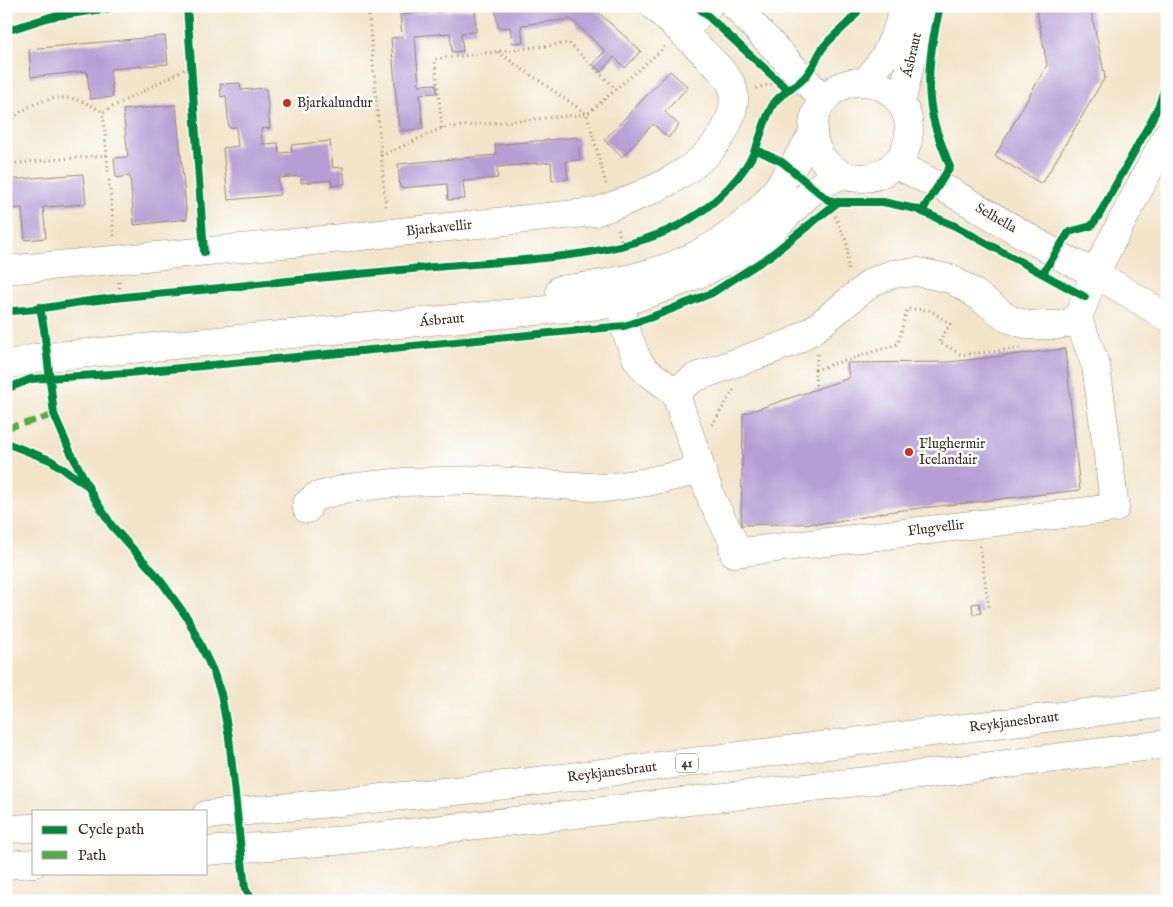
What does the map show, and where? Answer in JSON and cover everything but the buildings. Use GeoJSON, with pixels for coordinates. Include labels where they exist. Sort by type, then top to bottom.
{"type":"FeatureCollection","features":[{"type":"Feature","properties":{"kind":"main road","name":"Bjarkavellir"},"geometry":{"type":"LineString","coordinates":[[6,270],[388,234],[595,212],[636,198],[668,183],[693,166],[714,145],[727,128],[735,99],[727,77],[654,6]]}},
{"type":"Feature","properties":{"kind":"main road"},"geometry":{"type":"LineString","coordinates":[[682,32],[708,6]]}},
{"type":"Feature","properties":{"kind":"main road"},"geometry":{"type":"LineString","coordinates":[[735,6],[823,99]]}},
{"type":"Feature","properties":{"kind":"main road","name":"Ásbraut"},"geometry":{"type":"LineString","coordinates":[[866,82],[885,56],[897,30],[904,6]]}},
{"type":"Feature","properties":{"kind":"main road","name":"Ásbraut"},"geometry":{"type":"LineString","coordinates":[[901,104],[923,6]]}},
{"type":"Feature","properties":{"kind":"main road"},"geometry":{"type":"LineString","coordinates":[[866,82],[886,89],[901,104],[908,119],[909,135],[905,150],[896,164],[884,173],[870,178],[856,178],[841,175],[827,166],[817,152],[812,136],[812,123],[816,110],[823,99],[835,89],[850,83],[866,82]]}},
{"type":"Feature","properties":{"kind":"main road"},"geometry":{"type":"LineString","coordinates":[[622,303],[624,326],[637,359],[645,370],[675,392],[694,378],[793,342],[817,327],[872,282],[892,274],[918,272],[951,279],[1009,319],[1028,325],[1058,325],[1071,322],[1078,318],[1095,274],[1159,168],[1167,135]]}},
{"type":"Feature","properties":{"kind":"main road","name":"Ásbraut"},"geometry":{"type":"LineString","coordinates":[[6,345],[545,292],[598,286],[654,273],[695,256],[728,236],[764,204],[812,136]]}},
{"type":"Feature","properties":{"kind":"main road","name":"Selhella"},"geometry":{"type":"LineString","coordinates":[[896,164],[951,192],[1167,317]]}},
{"type":"Feature","properties":{"kind":"main road","name":"Ásbraut"},"geometry":{"type":"LineString","coordinates":[[6,365],[46,357],[622,303],[701,274],[718,265],[767,233],[814,189],[826,181],[841,175]]}},
{"type":"Feature","properties":{"kind":"main road","name":"Flugvellir"},"geometry":{"type":"LineString","coordinates":[[675,392],[712,500],[732,539],[734,553],[1114,508],[1096,366],[1078,318]]}},
{"type":"Feature","properties":{"kind":"main road"},"geometry":{"type":"LineString","coordinates":[[307,510],[308,504],[315,497],[348,488],[404,482],[481,480],[606,488],[647,482],[702,470]]}},
{"type":"Feature","properties":{"kind":"main road"},"geometry":{"type":"LineString","coordinates":[[816,747],[939,717],[1167,687]]}},
{"type":"Feature","properties":{"kind":"main road","name":"Reykjanesbraut"},"geometry":{"type":"LineString","coordinates":[[208,815],[465,790],[1167,703]]}},
{"type":"Feature","properties":{"kind":"main road"},"geometry":{"type":"LineString","coordinates":[[208,851],[346,840],[918,775],[1167,744]]}},
{"type":"Feature","properties":{"kind":"main road"},"geometry":{"type":"LineString","coordinates":[[918,775],[1091,768],[1167,758]]}},
{"type":"Feature","properties":{"kind":"main road"},"geometry":{"type":"LineString","coordinates":[[6,830],[32,828]]}},
{"type":"Feature","properties":{"kind":"main road"},"geometry":{"type":"LineString","coordinates":[[6,865],[32,863]]}},
{"type":"Feature","properties":{"kind":"path"},"geometry":{"type":"LineString","coordinates":[[368,6],[388,234]]}},
{"type":"Feature","properties":{"kind":"path"},"geometry":{"type":"LineString","coordinates":[[381,156],[442,128],[587,114],[682,32]]}},
{"type":"Feature","properties":{"kind":"path"},"geometry":{"type":"LineString","coordinates":[[442,128],[435,59],[569,43],[616,89]]}},
{"type":"Feature","properties":{"kind":"path"},"geometry":{"type":"LineString","coordinates":[[498,52],[587,114],[622,245]]}},
{"type":"Feature","properties":{"kind":"path"},"geometry":{"type":"LineString","coordinates":[[103,112],[191,66]]}},
{"type":"Feature","properties":{"kind":"path"},"geometry":{"type":"LineString","coordinates":[[6,126],[30,105],[56,98],[82,101],[103,112]]}},
{"type":"Feature","properties":{"kind":"path"},"geometry":{"type":"LineString","coordinates":[[103,112],[120,298]]}},
{"type":"Feature","properties":{"kind":"path"},"geometry":{"type":"LineString","coordinates":[[6,164],[107,155]]}},
{"type":"Feature","properties":{"kind":"path"},"geometry":{"type":"LineString","coordinates":[[815,370],[898,344],[907,309],[930,310],[950,324],[939,342],[962,355],[1027,347]]}},
{"type":"Feature","properties":{"kind":"path"},"geometry":{"type":"LineString","coordinates":[[810,354],[819,350]]}},
{"type":"Feature","properties":{"kind":"path"},"geometry":{"type":"LineString","coordinates":[[691,438],[708,432],[738,382]]}},
{"type":"Feature","properties":{"kind":"path"},"geometry":{"type":"LineString","coordinates":[[977,523],[989,609]]}},
{"type":"Feature","properties":{"kind":"path"},"geometry":{"type":"LineString","coordinates":[[244,901],[245,889]]}},
{"type":"Feature","properties":{"kind":"marked path"},"geometry":{"type":"LineString","coordinates":[[1165,6],[1167,16]]}},
{"type":"Feature","properties":{"kind":"marked path"},"geometry":{"type":"LineString","coordinates":[[6,428],[54,414]]}},
{"type":"Feature","properties":{"kind":"cycle path"},"geometry":{"type":"LineString","coordinates":[[6,31],[50,17],[124,6]]}},
{"type":"Feature","properties":{"kind":"cycle path"},"geometry":{"type":"LineString","coordinates":[[187,6],[204,252]]}},
{"type":"Feature","properties":{"kind":"cycle path"},"geometry":{"type":"LineString","coordinates":[[697,6],[788,90]]}},
{"type":"Feature","properties":{"kind":"cycle path"},"geometry":{"type":"LineString","coordinates":[[6,311],[29,310],[131,296],[408,269],[566,256],[633,243],[663,233],[700,213],[737,178],[756,148],[774,103],[807,75],[826,43],[857,13],[861,6]]}},
{"type":"Feature","properties":{"kind":"cycle path"},"geometry":{"type":"LineString","coordinates":[[922,211],[950,167],[935,127],[929,86],[930,59],[940,6]]}},
{"type":"Feature","properties":{"kind":"cycle path"},"geometry":{"type":"LineString","coordinates":[[1043,273],[1069,232],[1091,226],[1098,217],[1150,123],[1159,105],[1167,81]]}},
{"type":"Feature","properties":{"kind":"cycle path"},"geometry":{"type":"LineString","coordinates":[[755,149],[782,162],[828,200],[838,202],[883,202],[916,209],[955,226],[1085,297]]}},
{"type":"Feature","properties":{"kind":"cycle path"},"geometry":{"type":"LineString","coordinates":[[6,389],[31,379],[128,373],[624,326],[712,293],[770,256],[838,202]]}},
{"type":"Feature","properties":{"kind":"cycle path"},"geometry":{"type":"LineString","coordinates":[[40,307],[54,414],[69,449],[93,496],[112,526],[158,577],[188,619],[213,671],[221,694],[229,737],[245,889],[250,896],[260,901]]}},
{"type":"Feature","properties":{"kind":"cycle path"},"geometry":{"type":"LineString","coordinates":[[6,443],[50,460],[88,486]]}},
{"type":"Feature","properties":{"kind":"place","name":"Bjarkalundur"},"geometry":{"type":"Point","coordinates":[287,103]}},
{"type":"Feature","properties":{"kind":"place","name":"Flughermir Icelandair"},"geometry":{"type":"Point","coordinates":[909,452]}}]}
